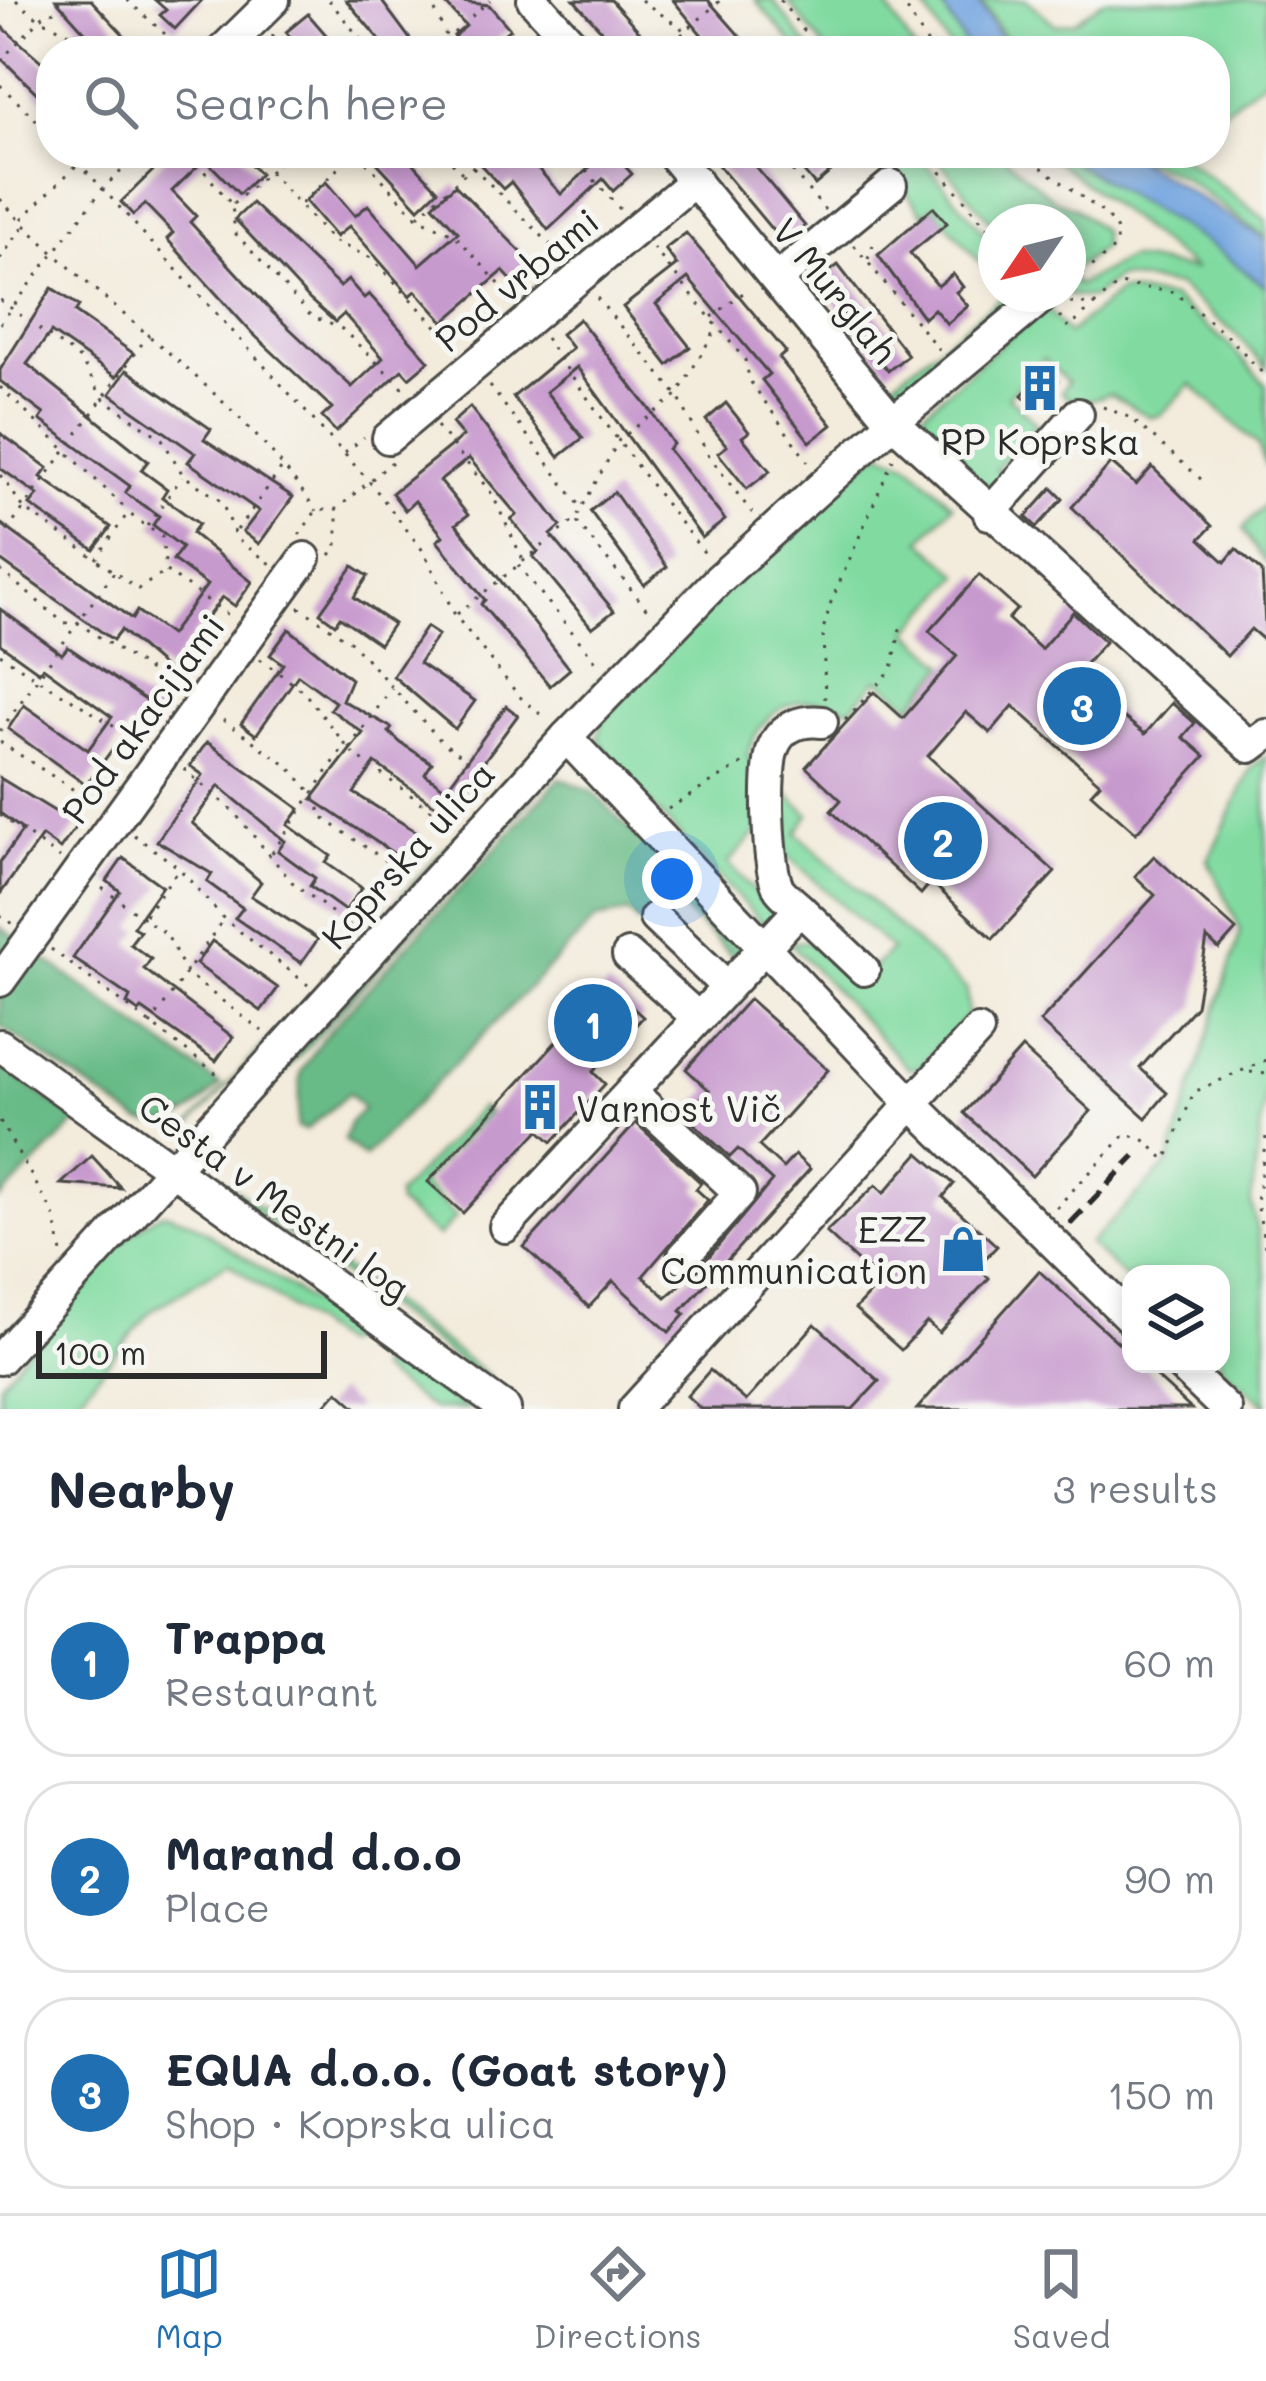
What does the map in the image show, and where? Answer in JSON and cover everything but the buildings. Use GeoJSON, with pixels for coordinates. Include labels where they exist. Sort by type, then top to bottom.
{"type":"FeatureCollection","features":[{"type":"Feature","properties":{"kind":"street"},"geometry":{"type":"LineString","coordinates":[[237,36],[274,0]]}},
{"type":"Feature","properties":{"kind":"street"},"geometry":{"type":"LineString","coordinates":[[533,0],[565,36]]}},
{"type":"Feature","properties":{"kind":"street","name":"V Murglah"},"geometry":{"type":"LineString","coordinates":[[684,168],[770,279],[892,422]]}},
{"type":"Feature","properties":{"kind":"street","name":"Pod vrbami"},"geometry":{"type":"LineString","coordinates":[[388,438],[468,360],[530,319],[695,180]]}},
{"type":"Feature","properties":{"kind":"street"},"geometry":{"type":"LineString","coordinates":[[770,279],[891,185]]}},
{"type":"Feature","properties":{"kind":"street","name":"Koprska ulica"},"geometry":{"type":"LineString","coordinates":[[0,1359],[566,737],[718,580],[892,422],[1024,312]]}},
{"type":"Feature","properties":{"kind":"street"},"geometry":{"type":"LineString","coordinates":[[988,514],[1078,414]]}},
{"type":"Feature","properties":{"kind":"street"},"geometry":{"type":"LineString","coordinates":[[892,422],[1250,747],[1266,735]]}},
{"type":"Feature","properties":{"kind":"street","name":"Pod akacijami"},"geometry":{"type":"LineString","coordinates":[[0,981],[292,577]]}},
{"type":"Feature","properties":{"kind":"street"},"geometry":{"type":"LineString","coordinates":[[830,725],[787,729],[771,752],[772,862],[778,887],[864,970]]}},
{"type":"Feature","properties":{"kind":"street"},"geometry":{"type":"LineString","coordinates":[[566,737],[911,1103],[1122,1310]]}},
{"type":"Feature","properties":{"kind":"street"},"geometry":{"type":"LineString","coordinates":[[505,1227],[800,909]]}},
{"type":"Feature","properties":{"kind":"street"},"geometry":{"type":"LineString","coordinates":[[655,918],[725,985]]}},
{"type":"Feature","properties":{"kind":"street"},"geometry":{"type":"LineString","coordinates":[[628,955],[697,1017]]}},
{"type":"Feature","properties":{"kind":"street"},"geometry":{"type":"LineString","coordinates":[[634,1409],[978,1031]]}},
{"type":"Feature","properties":{"kind":"street","name":"Cesta v Mestni log"},"geometry":{"type":"LineString","coordinates":[[0,1046],[505,1409]]}},
{"type":"Feature","properties":{"kind":"street"},"geometry":{"type":"LineString","coordinates":[[631,1092],[740,1193],[683,1257]]}},
{"type":"Feature","properties":{"kind":"street"},"geometry":{"type":"LineString","coordinates":[[1188,1373],[1226,1409]]}},
{"type":"Feature","properties":{"kind":"path"},"geometry":{"type":"LineString","coordinates":[[16,0],[38,22],[79,36]]}},
{"type":"Feature","properties":{"kind":"path"},"geometry":{"type":"LineString","coordinates":[[0,61],[38,22],[73,0]]}},
{"type":"Feature","properties":{"kind":"path"},"geometry":{"type":"LineString","coordinates":[[127,0],[167,36]]}},
{"type":"Feature","properties":{"kind":"path"},"geometry":{"type":"LineString","coordinates":[[329,0],[358,36]]}},
{"type":"Feature","properties":{"kind":"path"},"geometry":{"type":"LineString","coordinates":[[430,0],[443,36]]}},
{"type":"Feature","properties":{"kind":"path"},"geometry":{"type":"LineString","coordinates":[[450,36],[490,0]]}},
{"type":"Feature","properties":{"kind":"path"},"geometry":{"type":"LineString","coordinates":[[641,0],[690,36]]}},
{"type":"Feature","properties":{"kind":"path"},"geometry":{"type":"LineString","coordinates":[[679,36],[721,0]]}},
{"type":"Feature","properties":{"kind":"path"},"geometry":{"type":"LineString","coordinates":[[780,0],[807,36]]}},
{"type":"Feature","properties":{"kind":"path"},"geometry":{"type":"LineString","coordinates":[[901,0],[923,36]]}},
{"type":"Feature","properties":{"kind":"path"},"geometry":{"type":"LineString","coordinates":[[0,86],[36,120]]}},
{"type":"Feature","properties":{"kind":"path"},"geometry":{"type":"LineString","coordinates":[[0,260],[22,224],[74,168]]}},
{"type":"Feature","properties":{"kind":"path"},"geometry":{"type":"LineString","coordinates":[[86,168],[369,481],[424,552],[455,615],[520,696],[566,737]]}},
{"type":"Feature","properties":{"kind":"path"},"geometry":{"type":"LineString","coordinates":[[0,324],[51,254],[125,168]]}},
{"type":"Feature","properties":{"kind":"path"},"geometry":{"type":"LineString","coordinates":[[201,168],[232,205],[235,233],[311,316],[342,329],[360,350],[380,360],[492,494],[524,560]]}},
{"type":"Feature","properties":{"kind":"path"},"geometry":{"type":"LineString","coordinates":[[232,205],[272,168]]}},
{"type":"Feature","properties":{"kind":"path"},"geometry":{"type":"LineString","coordinates":[[299,205],[340,168]]}},
{"type":"Feature","properties":{"kind":"path"},"geometry":{"type":"LineString","coordinates":[[370,168],[417,217],[455,235],[530,319],[712,562]]}},
{"type":"Feature","properties":{"kind":"path"},"geometry":{"type":"LineString","coordinates":[[458,168],[464,175]]}},
{"type":"Feature","properties":{"kind":"path"},"geometry":{"type":"LineString","coordinates":[[417,217],[470,168]]}},
{"type":"Feature","properties":{"kind":"path"},"geometry":{"type":"LineString","coordinates":[[474,168],[528,217],[676,395],[709,456],[757,520]]}},
{"type":"Feature","properties":{"kind":"path"},"geometry":{"type":"LineString","coordinates":[[583,168],[746,360],[750,381],[813,469]]}},
{"type":"Feature","properties":{"kind":"path"},"geometry":{"type":"LineString","coordinates":[[790,168],[955,370]]}},
{"type":"Feature","properties":{"kind":"path"},"geometry":{"type":"LineString","coordinates":[[938,168],[978,216]]}},
{"type":"Feature","properties":{"kind":"path"},"geometry":{"type":"LineString","coordinates":[[1042,168],[1105,214],[1118,232],[1115,248],[1086,271]]}},
{"type":"Feature","properties":{"kind":"path"},"geometry":{"type":"LineString","coordinates":[[269,172],[333,242],[371,258],[468,360],[565,478],[582,509]]}},
{"type":"Feature","properties":{"kind":"path"},"geometry":{"type":"LineString","coordinates":[[0,199],[51,254],[100,288],[285,463],[316,511]]}},
{"type":"Feature","properties":{"kind":"path"},"geometry":{"type":"LineString","coordinates":[[866,260],[873,245]]}},
{"type":"Feature","properties":{"kind":"path"},"geometry":{"type":"LineString","coordinates":[[711,319],[770,279]]}},
{"type":"Feature","properties":{"kind":"path"},"geometry":{"type":"LineString","coordinates":[[1058,312],[1069,328],[1119,284],[1174,292],[1232,339],[1266,377]]}},
{"type":"Feature","properties":{"kind":"path"},"geometry":{"type":"LineString","coordinates":[[0,300],[80,358],[103,398],[162,439],[184,475],[221,501],[235,534],[292,577],[442,742],[500,782]]}},
{"type":"Feature","properties":{"kind":"path"},"geometry":{"type":"LineString","coordinates":[[1086,304],[1094,305]]}},
{"type":"Feature","properties":{"kind":"path"},"geometry":{"type":"LineString","coordinates":[[455,615],[575,520],[619,440],[676,395],[718,326]]}},
{"type":"Feature","properties":{"kind":"path"},"geometry":{"type":"LineString","coordinates":[[0,541],[148,334]]}},
{"type":"Feature","properties":{"kind":"path"},"geometry":{"type":"LineString","coordinates":[[0,387],[35,425],[67,448],[105,490],[129,507],[96,559]]}},
{"type":"Feature","properties":{"kind":"path"},"geometry":{"type":"LineString","coordinates":[[1078,414],[1095,407],[1120,411],[1202,480]]}},
{"type":"Feature","properties":{"kind":"path"},"geometry":{"type":"LineString","coordinates":[[830,725],[824,630],[894,457],[892,422]]}},
{"type":"Feature","properties":{"kind":"path"},"geometry":{"type":"LineString","coordinates":[[235,534],[285,463]]}},
{"type":"Feature","properties":{"kind":"path"},"geometry":{"type":"LineString","coordinates":[[0,475],[24,508],[138,589],[166,571]]}},
{"type":"Feature","properties":{"kind":"path"},"geometry":{"type":"LineString","coordinates":[[147,526],[184,475]]}},
{"type":"Feature","properties":{"kind":"path"},"geometry":{"type":"LineString","coordinates":[[128,513],[162,537],[166,571],[303,691],[347,747],[458,828]]}},
{"type":"Feature","properties":{"kind":"path"},"geometry":{"type":"LineString","coordinates":[[223,528],[229,520]]}},
{"type":"Feature","properties":{"kind":"path"},"geometry":{"type":"LineString","coordinates":[[575,520],[654,619]]}},
{"type":"Feature","properties":{"kind":"path"},"geometry":{"type":"LineString","coordinates":[[518,565],[603,670]]}},
{"type":"Feature","properties":{"kind":"path"},"geometry":{"type":"LineString","coordinates":[[0,731],[114,572]]}},
{"type":"Feature","properties":{"kind":"path"},"geometry":{"type":"LineString","coordinates":[[830,725],[892,669],[900,630],[892,622]]}},
{"type":"Feature","properties":{"kind":"path"},"geometry":{"type":"LineString","coordinates":[[0,655],[38,680],[73,695],[214,791],[292,882],[361,935]]}},
{"type":"Feature","properties":{"kind":"path"},"geometry":{"type":"LineString","coordinates":[[270,855],[393,686]]}},
{"type":"Feature","properties":{"kind":"path"},"geometry":{"type":"LineString","coordinates":[[0,742],[40,763],[179,868],[224,919],[312,988]]}},
{"type":"Feature","properties":{"kind":"path"},"geometry":{"type":"LineString","coordinates":[[646,823],[760,753],[771,752]]}},
{"type":"Feature","properties":{"kind":"path"},"geometry":{"type":"LineString","coordinates":[[0,815],[167,935],[187,974],[268,1036]]}},
{"type":"Feature","properties":{"kind":"path"},"geometry":{"type":"LineString","coordinates":[[143,917],[179,868]]}},
{"type":"Feature","properties":{"kind":"path"},"geometry":{"type":"LineString","coordinates":[[150,1025],[224,919]]}},
{"type":"Feature","properties":{"kind":"path"},"geometry":{"type":"LineString","coordinates":[[33,937],[227,1081]]}},
{"type":"Feature","properties":{"kind":"path"},"geometry":{"type":"LineString","coordinates":[[1030,1222],[1043,1210],[1056,1208],[1126,1134],[1143,1138],[1166,1160],[1194,1092],[1266,1060]]}},
{"type":"Feature","properties":{"kind":"path"},"geometry":{"type":"LineString","coordinates":[[1245,1072],[1266,1074]]}},
{"type":"Feature","properties":{"kind":"path"},"geometry":{"type":"LineString","coordinates":[[0,1120],[55,1215],[67,1285]]}},
{"type":"Feature","properties":{"kind":"path"},"geometry":{"type":"LineString","coordinates":[[1266,1137],[1257,1202],[1266,1252]]}},
{"type":"Feature","properties":{"kind":"green space"},"geometry":{"type":"Polygon","coordinates":[[[755,0],[773,0],[800,36],[786,36],[755,0]]]}},
{"type":"Feature","properties":{"kind":"green space"},"geometry":{"type":"Polygon","coordinates":[[[787,0],[883,0],[906,36],[815,36],[787,0]]]}},
{"type":"Feature","properties":{"kind":"green space"},"geometry":{"type":"Polygon","coordinates":[[[920,0],[939,0],[960,36],[943,36],[920,0]]]}},
{"type":"Feature","properties":{"kind":"green space"},"geometry":{"type":"Polygon","coordinates":[[[981,0],[1027,0],[1056,25],[1074,22],[1104,0],[1266,0],[1266,78],[1230,106],[1230,36],[1004,36],[981,0]]]}},
{"type":"Feature","properties":{"kind":"green space"},"geometry":{"type":"Polygon","coordinates":[[[886,168],[930,168],[978,226],[978,261],[933,207],[924,214],[886,168]]]}},
{"type":"Feature","properties":{"kind":"green space"},"geometry":{"type":"Polygon","coordinates":[[[946,168],[1017,168],[1064,204],[978,207],[946,168]]]}},
{"type":"Feature","properties":{"kind":"green space"},"geometry":{"type":"Polygon","coordinates":[[[1065,168],[1083,168],[1214,247],[1266,287],[1266,368],[1236,334],[1177,286],[1118,277],[1092,298],[1086,297],[1086,281],[1129,258],[1195,270],[1065,168]]]}},
{"type":"Feature","properties":{"kind":"green space"},"geometry":{"type":"Polygon","coordinates":[[[1163,168],[1198,168],[1266,220],[1266,238],[1163,168]]]}},
{"type":"Feature","properties":{"kind":"green space"},"geometry":{"type":"Polygon","coordinates":[[[1086,217],[1102,231],[1103,247],[1086,260],[1086,217]]]}},
{"type":"Feature","properties":{"kind":"green space"},"geometry":{"type":"Polygon","coordinates":[[[1120,291],[1172,298],[1227,343],[1266,385],[1266,467],[1258,445],[1191,384],[1161,415],[1150,417],[1110,394],[1075,404],[1061,392],[1068,382],[1043,359],[1008,396],[1036,423],[996,469],[1003,476],[993,485],[981,485],[929,440],[923,412],[1038,312],[1050,312],[1068,334],[1120,291]]]}},
{"type":"Feature","properties":{"kind":"green space"},"geometry":{"type":"Polygon","coordinates":[[[983,312],[1008,312],[895,395],[888,386],[983,312]]]}},
{"type":"Feature","properties":{"kind":"green space"},"geometry":{"type":"Polygon","coordinates":[[[879,451],[909,463],[953,505],[921,540],[960,575],[909,631],[946,665],[911,705],[878,679],[850,709],[816,701],[786,706],[763,725],[747,756],[809,814],[797,833],[967,990],[968,1015],[920,1067],[909,1069],[790,943],[807,941],[855,986],[891,949],[759,830],[728,863],[778,916],[762,923],[614,765],[598,737],[603,718],[729,587],[879,451]]]}},
{"type":"Feature","properties":{"kind":"green space"},"geometry":{"type":"Polygon","coordinates":[[[1266,504],[1266,563],[1243,529],[1266,504]]]}},
{"type":"Feature","properties":{"kind":"green space"},"geometry":{"type":"Polygon","coordinates":[[[611,668],[614,672],[187,1129],[611,668]]]}},
{"type":"Feature","properties":{"kind":"green space"},"geometry":{"type":"Polygon","coordinates":[[[1266,756],[1266,1089],[1251,1202],[1266,1274],[1266,1406],[1230,1373],[1230,1265],[1122,1265],[1122,1275],[1089,1244],[1168,1164],[1241,931],[1208,860],[1252,767],[1266,756]]]}},
{"type":"Feature","properties":{"kind":"green space"},"geometry":{"type":"Polygon","coordinates":[[[559,768],[214,1150],[210,1147],[555,769],[559,768]]]}},
{"type":"Feature","properties":{"kind":"green space"},"geometry":{"type":"Polygon","coordinates":[[[560,778],[592,791],[743,945],[744,956],[739,960],[731,955],[667,895],[638,923],[629,913],[596,919],[364,1157],[344,1140],[350,1122],[363,1109],[349,1093],[306,1130],[297,1128],[301,1072],[322,1039],[560,778]]]}},
{"type":"Feature","properties":{"kind":"green space"},"geometry":{"type":"Polygon","coordinates":[[[0,927],[220,1085],[174,1121],[139,1121],[0,1026],[0,927]]]}},
{"type":"Feature","properties":{"kind":"green space"},"geometry":{"type":"Polygon","coordinates":[[[0,1065],[78,1121],[0,1199],[0,1065]]]}},
{"type":"Feature","properties":{"kind":"green space"},"geometry":{"type":"Polygon","coordinates":[[[481,1107],[488,1112],[421,1183],[456,1217],[438,1237],[398,1204],[397,1195],[481,1107]]]}},
{"type":"Feature","properties":{"kind":"green space"},"geometry":{"type":"Polygon","coordinates":[[[216,1175],[319,1249],[316,1255],[216,1182],[211,1176],[216,1175]]]}},
{"type":"Feature","properties":{"kind":"green space"},"geometry":{"type":"Polygon","coordinates":[[[164,1213],[192,1222],[361,1335],[340,1344],[228,1263],[151,1311],[69,1409],[0,1409],[0,1383],[55,1316],[126,1239],[164,1213]]]}},
{"type":"Feature","properties":{"kind":"green space"},"geometry":{"type":"Polygon","coordinates":[[[333,1260],[489,1376],[485,1381],[329,1264],[333,1260]]]}},
{"type":"Feature","properties":{"kind":"green space"},"geometry":{"type":"Polygon","coordinates":[[[379,1346],[467,1409],[432,1409],[378,1371],[379,1346]]]}},
{"type":"Feature","properties":{"kind":"water"},"geometry":{"type":"Polygon","coordinates":[[[939,0],[977,0],[1000,36],[960,36],[939,0]]]}},
{"type":"Feature","properties":{"kind":"water"},"geometry":{"type":"Polygon","coordinates":[[[1083,168],[1151,168],[1266,240],[1266,287],[1214,247],[1083,168]]]}},
{"type":"Feature","properties":{"kind":"railway"},"geometry":{"type":"LineString","coordinates":[[1070,1224],[1135,1156]]}},
{"type":"Feature","properties":{"kind":"place","name":"RP Koprska"},"geometry":{"type":"Point","coordinates":[1040,388]}},
{"type":"Feature","properties":{"kind":"place","name":"EQUA d.o.o. (Goat story)"},"geometry":{"type":"Point","coordinates":[1082,706]}},
{"type":"Feature","properties":{"kind":"place","name":"Marand d.o.o"},"geometry":{"type":"Point","coordinates":[943,841]}},
{"type":"Feature","properties":{"kind":"place","name":"Trappa"},"geometry":{"type":"Point","coordinates":[593,1023]}},
{"type":"Feature","properties":{"kind":"place","name":"Varnost Vič"},"geometry":{"type":"Point","coordinates":[540,1107]}},
{"type":"Feature","properties":{"kind":"place","name":"EZZ Communication"},"geometry":{"type":"Point","coordinates":[963,1249]}}]}
